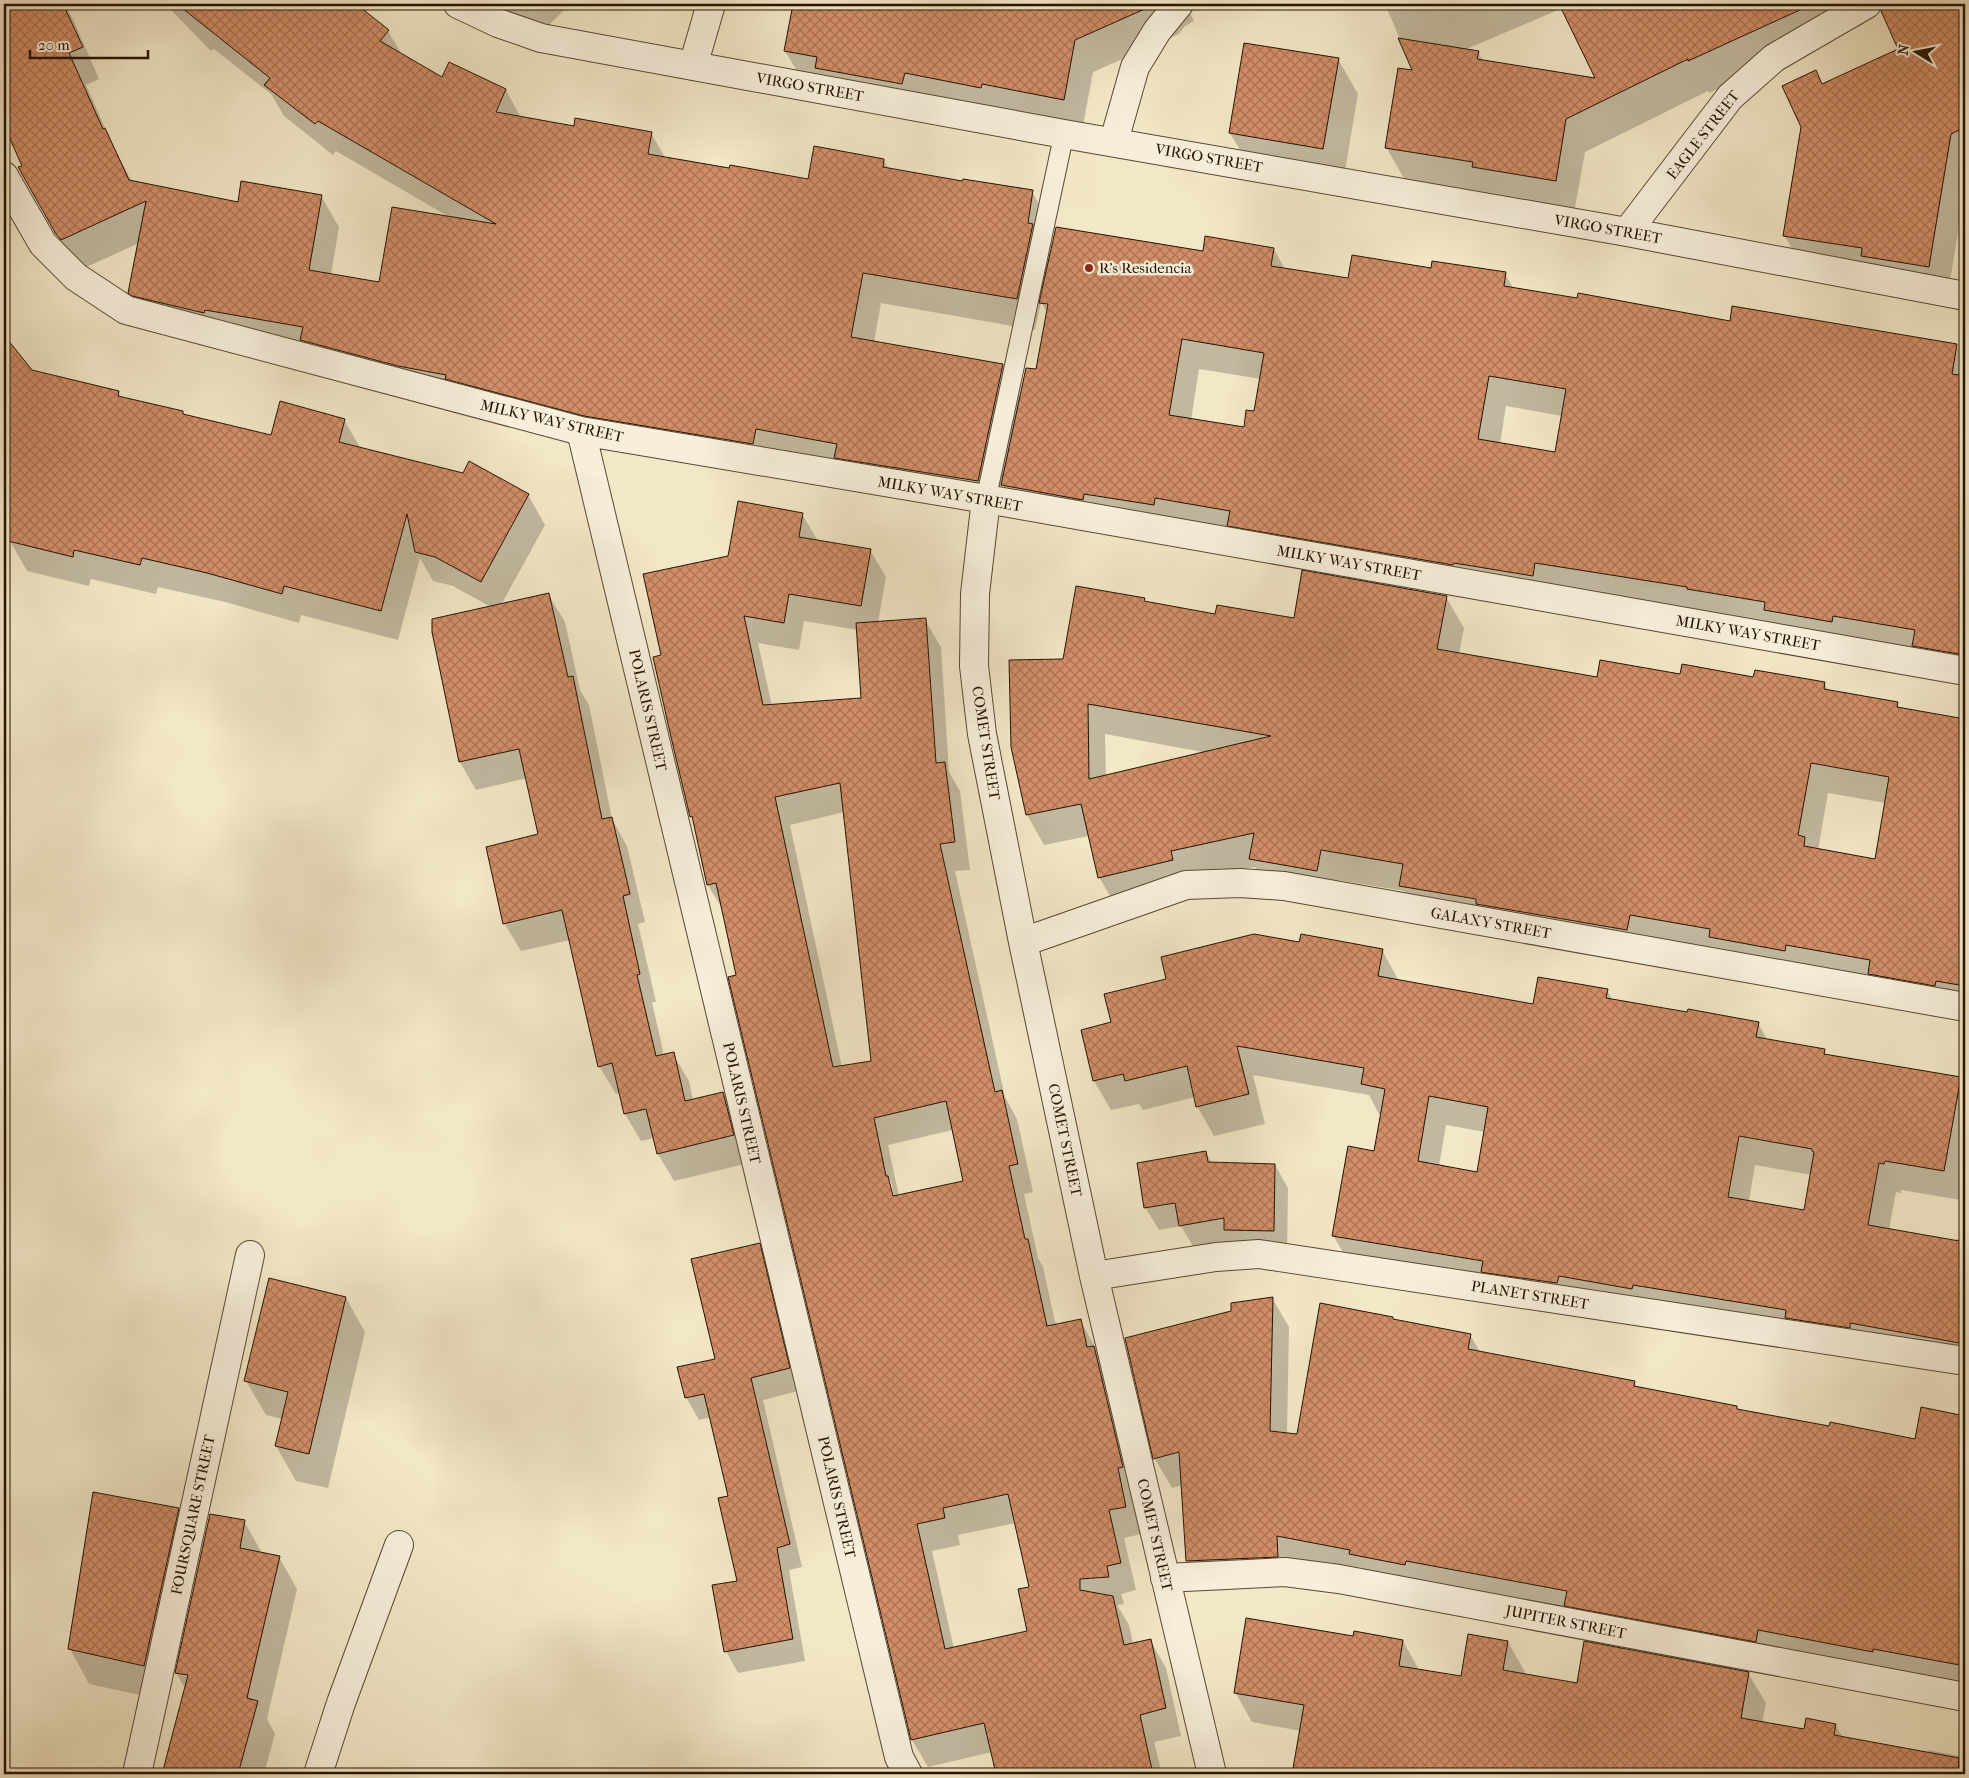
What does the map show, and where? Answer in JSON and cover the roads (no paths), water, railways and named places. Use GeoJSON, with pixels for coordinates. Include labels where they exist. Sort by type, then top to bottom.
{"type":"FeatureCollection","features":[{"type":"Feature","properties":{"kind":"street","name":"VIRGO STREET"},"geometry":{"type":"LineString","coordinates":[[458,4],[498,23],[541,38],[1064,134],[1114,141],[1627,232],[1965,296]]}},
{"type":"Feature","properties":{"kind":"street"},"geometry":{"type":"LineString","coordinates":[[693,66],[711,4]]}},
{"type":"Feature","properties":{"kind":"street"},"geometry":{"type":"LineString","coordinates":[[1114,141],[1135,67],[1157,32],[1179,4]]}},
{"type":"Feature","properties":{"kind":"street","name":"EAGLE STREET"},"geometry":{"type":"LineString","coordinates":[[1627,232],[1730,97],[1774,58],[1867,4]]}},
{"type":"Feature","properties":{"kind":"street","name":"MILKY WAY STREET"},"geometry":{"type":"LineString","coordinates":[[4,176],[43,244],[76,277],[126,310],[581,431],[1965,671]]}},
{"type":"Feature","properties":{"kind":"street","name":"POLARIS STREET"},"geometry":{"type":"LineString","coordinates":[[581,431],[899,1757],[908,1774]]}},
{"type":"Feature","properties":{"kind":"street","name":"COMET STREET"},"geometry":{"type":"LineString","coordinates":[[986,500],[975,594],[974,666],[982,734],[1022,942],[1094,1276],[1212,1774]]}},
{"type":"Feature","properties":{"kind":"street","name":"GALAXY STREET"},"geometry":{"type":"LineString","coordinates":[[1022,942],[1186,884],[1240,883],[1284,886],[1965,1006]]}},
{"type":"Feature","properties":{"kind":"street","name":"PLANET STREET"},"geometry":{"type":"LineString","coordinates":[[1094,1276],[1216,1257],[1259,1254],[1965,1361]]}},
{"type":"Feature","properties":{"kind":"street","name":"FOURSQUARE STREET"},"geometry":{"type":"LineString","coordinates":[[137,1774],[250,1255]]}},
{"type":"Feature","properties":{"kind":"street"},"geometry":{"type":"LineString","coordinates":[[318,1774],[399,1546]]}},
{"type":"Feature","properties":{"kind":"street","name":"JUPITER STREET"},"geometry":{"type":"LineString","coordinates":[[1165,1578],[1285,1572],[1340,1579],[1965,1697]]}},
{"type":"Feature","properties":{"kind":"lane"},"geometry":{"type":"LineString","coordinates":[[986,500],[1064,134]]}},
{"type":"Feature","properties":{"kind":"place","name":"R's Residencia"},"geometry":{"type":"Point","coordinates":[1089,268]}}]}
